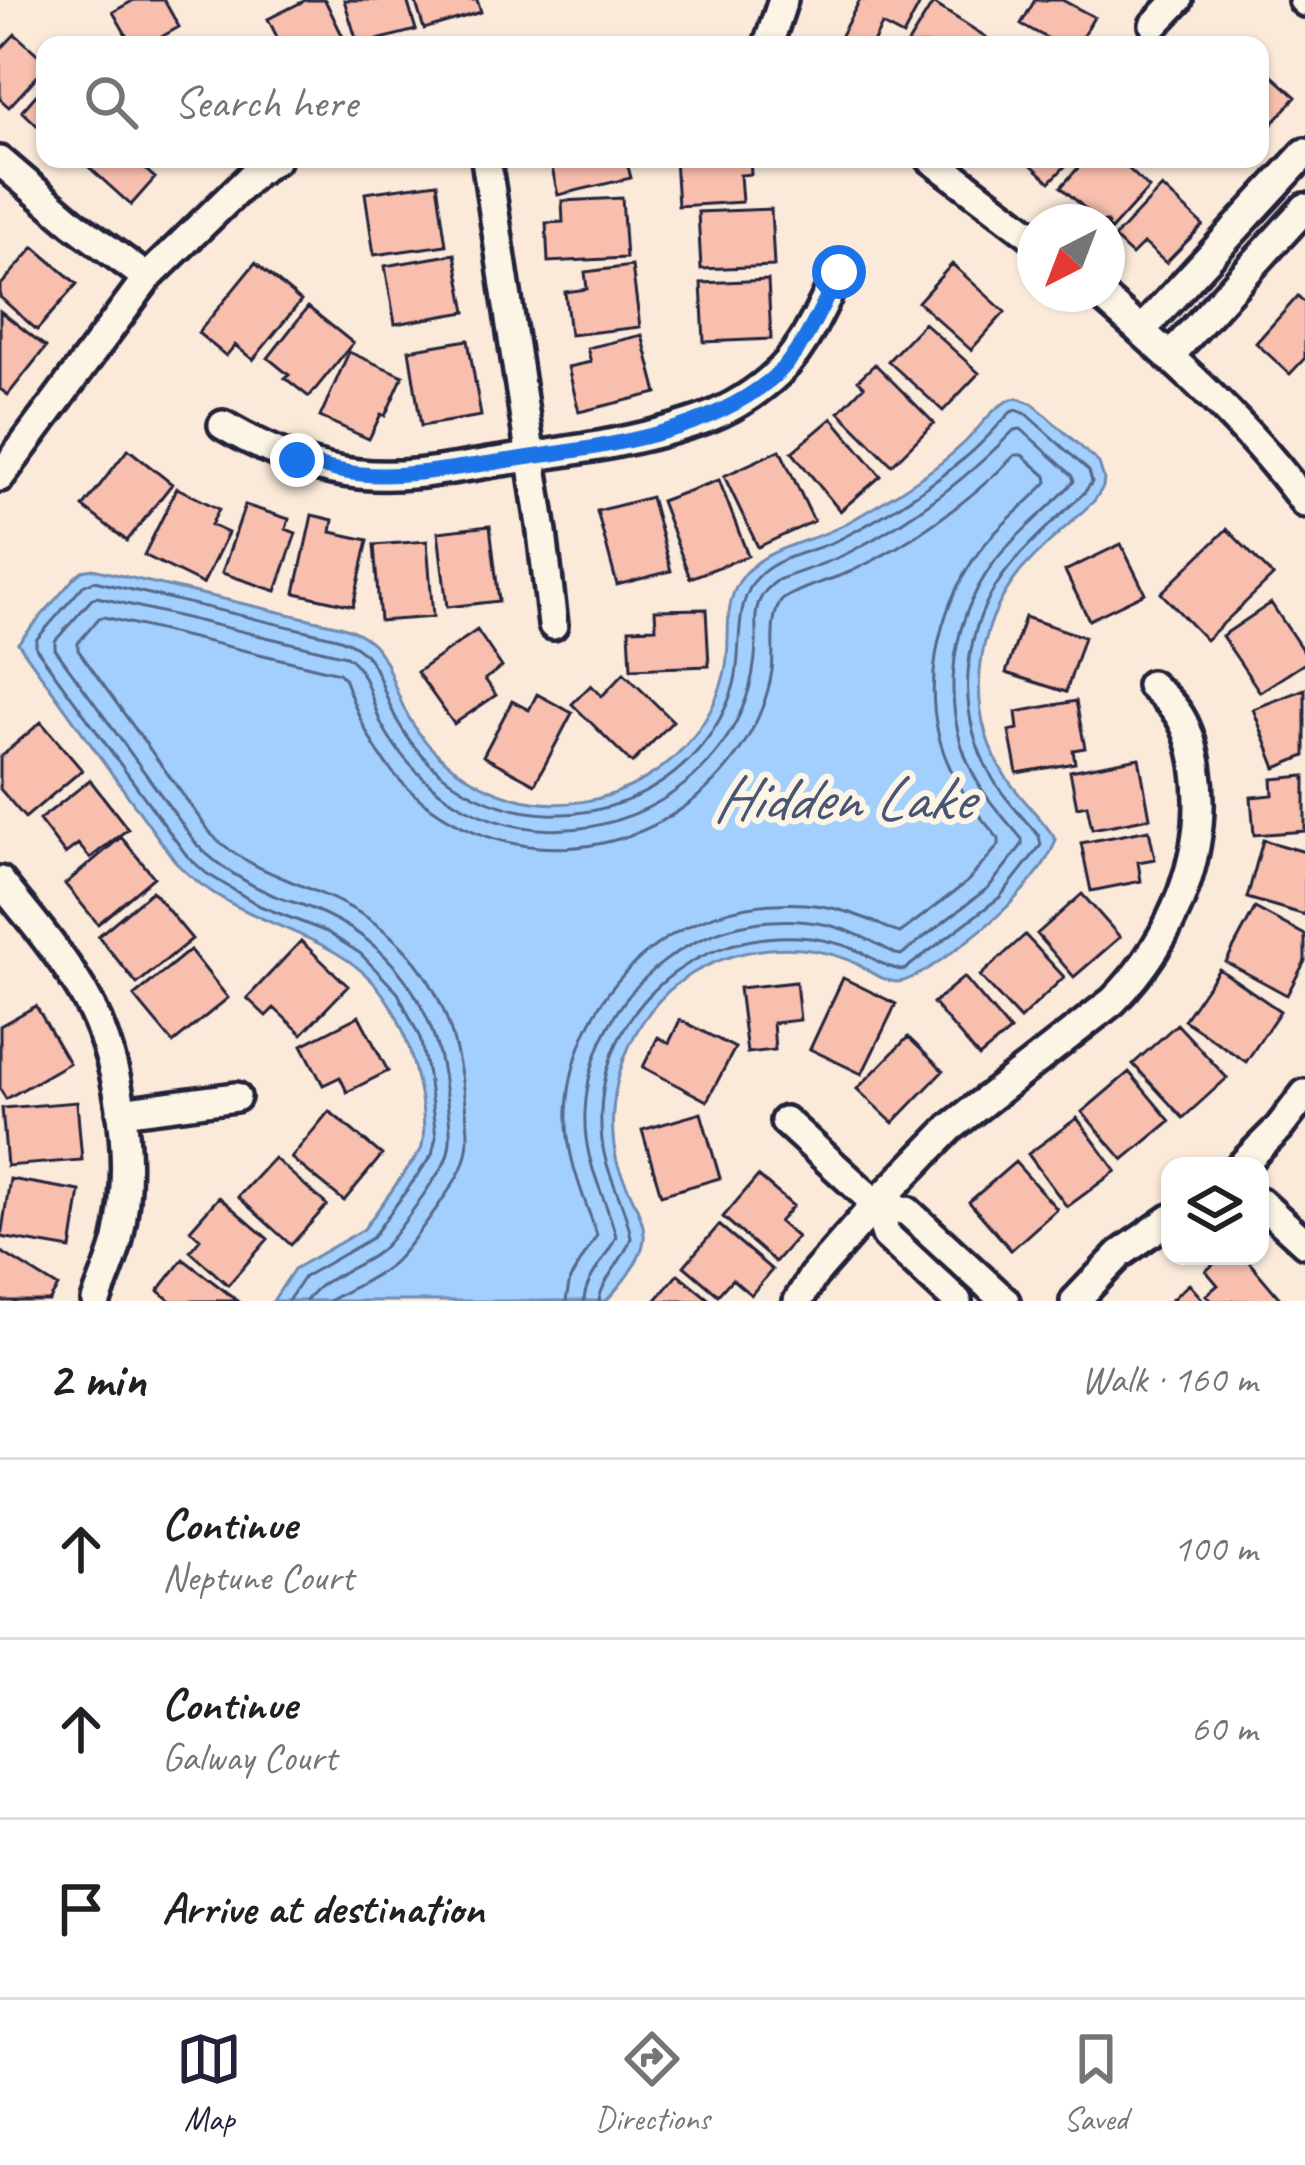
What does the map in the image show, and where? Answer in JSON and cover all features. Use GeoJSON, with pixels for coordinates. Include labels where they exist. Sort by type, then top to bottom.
{"type":"FeatureCollection","features":[{"type":"Feature","properties":{"kind":"street"},"geometry":{"type":"LineString","coordinates":[[771,36],[783,0]]}},
{"type":"Feature","properties":{"kind":"street"},"geometry":{"type":"LineString","coordinates":[[1154,25],[1178,0]]}},
{"type":"Feature","properties":{"kind":"street"},"geometry":{"type":"LineString","coordinates":[[1141,331],[1305,154]]}},
{"type":"Feature","properties":{"kind":"street"},"geometry":{"type":"LineString","coordinates":[[0,161],[146,278]]}},
{"type":"Feature","properties":{"kind":"street"},"geometry":{"type":"LineString","coordinates":[[0,477],[146,278],[262,168]]}},
{"type":"Feature","properties":{"kind":"street"},"geometry":{"type":"LineString","coordinates":[[487,168],[553,625]]}},
{"type":"Feature","properties":{"kind":"street"},"geometry":{"type":"LineString","coordinates":[[943,168],[1017,224]]}},
{"type":"Feature","properties":{"kind":"street"},"geometry":{"type":"LineString","coordinates":[[1169,358],[1305,208]]}},
{"type":"Feature","properties":{"kind":"street"},"geometry":{"type":"LineString","coordinates":[[223,425],[297,460],[358,474],[416,474],[619,441],[693,423],[738,404],[775,377],[800,346],[839,272]]}},
{"type":"Feature","properties":{"kind":"street"},"geometry":{"type":"LineString","coordinates":[[1119,312],[1229,415],[1281,469],[1305,502]]}},
{"type":"Feature","properties":{"kind":"street"},"geometry":{"type":"LineString","coordinates":[[798,1301],[813,1276],[876,1204],[950,1128],[1113,1001],[1134,980],[1162,938],[1183,894],[1198,836],[1200,788],[1193,749],[1179,714],[1151,685]]}},
{"type":"Feature","properties":{"kind":"street"},"geometry":{"type":"LineString","coordinates":[[0,881],[74,976],[112,1064],[126,1168],[118,1240],[96,1301]]}},
{"type":"Feature","properties":{"kind":"street"},"geometry":{"type":"LineString","coordinates":[[1250,1157],[1305,1094]]}},
{"type":"Feature","properties":{"kind":"street"},"geometry":{"type":"LineString","coordinates":[[121,1112],[236,1097]]}},
{"type":"Feature","properties":{"kind":"street"},"geometry":{"type":"LineString","coordinates":[[784,1120],[876,1204],[907,1211],[1005,1301]]}},
{"type":"Feature","properties":{"kind":"street"},"geometry":{"type":"LineString","coordinates":[[876,1204],[886,1235],[957,1301]]}},
{"type":"Feature","properties":{"kind":"street"},"geometry":{"type":"LineString","coordinates":[[1269,1210],[1305,1243]]}},
{"type":"Feature","properties":{"kind":"street"},"geometry":{"type":"LineString","coordinates":[[1075,1301],[1120,1254],[1161,1225]]}},
{"type":"Feature","properties":{"kind":"water","name":"Hidden Lake"},"geometry":{"type":"Polygon","coordinates":[[[1017,398],[1033,404],[1099,463],[1104,479],[1094,501],[1020,572],[984,644],[980,697],[992,750],[1010,783],[1056,840],[1029,884],[971,938],[906,980],[889,981],[826,953],[786,948],[725,958],[667,992],[635,1034],[617,1084],[613,1136],[617,1162],[644,1239],[635,1264],[606,1301],[273,1301],[294,1269],[364,1229],[421,1150],[421,1097],[398,1019],[376,985],[348,960],[246,911],[177,864],[18,643],[75,577],[93,569],[340,626],[379,651],[417,730],[453,767],[514,798],[582,802],[646,778],[696,733],[714,704],[725,671],[731,603],[748,571],[769,555],[833,530],[896,494],[955,452],[1001,405],[1017,398]]]}},
{"type":"Feature","properties":{"kind":"building"},"geometry":{"type":"Polygon","coordinates":[[[134,0],[164,0],[179,27],[163,36],[127,36],[113,12],[134,0]]]}},
{"type":"Feature","properties":{"kind":"building"},"geometry":{"type":"Polygon","coordinates":[[[306,0],[325,0],[343,36],[276,36],[268,19],[306,0]]]}},
{"type":"Feature","properties":{"kind":"building"},"geometry":{"type":"Polygon","coordinates":[[[344,0],[407,0],[416,30],[393,36],[355,36],[344,0]]]}},
{"type":"Feature","properties":{"kind":"building"},"geometry":{"type":"Polygon","coordinates":[[[415,0],[477,0],[481,12],[424,29],[415,0]]]}},
{"type":"Feature","properties":{"kind":"building"},"geometry":{"type":"Polygon","coordinates":[[[860,0],[922,0],[903,36],[882,25],[876,36],[841,36],[860,0]]]}},
{"type":"Feature","properties":{"kind":"building"},"geometry":{"type":"Polygon","coordinates":[[[1035,0],[1062,0],[1094,17],[1083,36],[1043,36],[1021,24],[1035,0]]]}},
{"type":"Feature","properties":{"kind":"building"},"geometry":{"type":"Polygon","coordinates":[[[933,3],[984,36],[913,36],[933,3]]]}},
{"type":"Feature","properties":{"kind":"building"},"geometry":{"type":"Polygon","coordinates":[[[15,34],[36,53],[36,78],[9,107],[0,99],[0,50],[15,34]]]}},
{"type":"Feature","properties":{"kind":"building"},"geometry":{"type":"Polygon","coordinates":[[[1269,73],[1296,97],[1269,128],[1269,73]]]}},
{"type":"Feature","properties":{"kind":"building"},"geometry":{"type":"Polygon","coordinates":[[[36,95],[36,124],[22,111],[36,95]]]}},
{"type":"Feature","properties":{"kind":"building"},"geometry":{"type":"Polygon","coordinates":[[[90,168],[144,168],[155,178],[131,205],[90,168]]]}},
{"type":"Feature","properties":{"kind":"building"},"geometry":{"type":"Polygon","coordinates":[[[552,168],[628,168],[631,178],[558,195],[552,168]]]}},
{"type":"Feature","properties":{"kind":"building"},"geometry":{"type":"Polygon","coordinates":[[[676,168],[751,168],[751,174],[740,175],[742,202],[678,206],[676,168]]]}},
{"type":"Feature","properties":{"kind":"building"},"geometry":{"type":"Polygon","coordinates":[[[1035,168],[1063,168],[1050,182],[1035,168]]]}},
{"type":"Feature","properties":{"kind":"building"},"geometry":{"type":"Polygon","coordinates":[[[1078,168],[1128,168],[1149,188],[1125,214],[1125,204],[1080,204],[1061,187],[1078,168]]]}},
{"type":"Feature","properties":{"kind":"building"},"geometry":{"type":"Polygon","coordinates":[[[437,183],[446,245],[374,255],[365,193],[437,183]]]}},
{"type":"Feature","properties":{"kind":"building"},"geometry":{"type":"Polygon","coordinates":[[[1162,187],[1203,225],[1166,263],[1144,243],[1132,255],[1125,248],[1125,226],[1162,187]]]}},
{"type":"Feature","properties":{"kind":"building"},"geometry":{"type":"Polygon","coordinates":[[[622,198],[626,258],[548,262],[546,223],[563,222],[562,201],[622,198]]]}},
{"type":"Feature","properties":{"kind":"building"},"geometry":{"type":"Polygon","coordinates":[[[771,209],[774,266],[701,269],[698,212],[771,209]]]}},
{"type":"Feature","properties":{"kind":"building"},"geometry":{"type":"Polygon","coordinates":[[[34,247],[77,284],[37,330],[0,297],[0,286],[34,247]]]}},
{"type":"Feature","properties":{"kind":"building"},"geometry":{"type":"Polygon","coordinates":[[[455,254],[466,312],[395,324],[385,266],[455,254]]]}},
{"type":"Feature","properties":{"kind":"building"},"geometry":{"type":"Polygon","coordinates":[[[255,263],[301,301],[253,360],[235,345],[226,356],[198,333],[255,263]]]}},
{"type":"Feature","properties":{"kind":"building"},"geometry":{"type":"Polygon","coordinates":[[[952,264],[1005,312],[971,350],[918,302],[952,264]]]}},
{"type":"Feature","properties":{"kind":"building"},"geometry":{"type":"Polygon","coordinates":[[[632,266],[640,327],[570,335],[565,292],[587,289],[585,272],[632,266]]]}},
{"type":"Feature","properties":{"kind":"building"},"geometry":{"type":"Polygon","coordinates":[[[768,280],[771,339],[704,342],[701,283],[768,280]]]}},
{"type":"Feature","properties":{"kind":"building"},"geometry":{"type":"Polygon","coordinates":[[[1298,296],[1305,303],[1305,358],[1290,374],[1256,343],[1298,296]]]}},
{"type":"Feature","properties":{"kind":"building"},"geometry":{"type":"Polygon","coordinates":[[[308,307],[353,343],[309,397],[268,358],[308,307]]]}},
{"type":"Feature","properties":{"kind":"building"},"geometry":{"type":"Polygon","coordinates":[[[0,311],[46,347],[8,395],[0,389],[0,311]]]}},
{"type":"Feature","properties":{"kind":"building"},"geometry":{"type":"Polygon","coordinates":[[[924,323],[979,373],[943,411],[888,361],[924,323]]]}},
{"type":"Feature","properties":{"kind":"building"},"geometry":{"type":"Polygon","coordinates":[[[642,335],[657,393],[579,412],[568,367],[591,362],[587,348],[642,335]]]}},
{"type":"Feature","properties":{"kind":"building"},"geometry":{"type":"Polygon","coordinates":[[[468,340],[481,416],[421,426],[409,350],[468,340]]]}},
{"type":"Feature","properties":{"kind":"building"},"geometry":{"type":"Polygon","coordinates":[[[349,352],[403,376],[369,439],[320,417],[349,352]]]}},
{"type":"Feature","properties":{"kind":"building"},"geometry":{"type":"Polygon","coordinates":[[[875,364],[934,423],[892,465],[839,412],[864,386],[858,380],[875,364]]]}},
{"type":"Feature","properties":{"kind":"building"},"geometry":{"type":"Polygon","coordinates":[[[832,418],[881,476],[840,511],[792,452],[832,418]]]}},
{"type":"Feature","properties":{"kind":"building"},"geometry":{"type":"Polygon","coordinates":[[[128,449],[172,484],[127,541],[83,507],[128,449]]]}},
{"type":"Feature","properties":{"kind":"building"},"geometry":{"type":"Polygon","coordinates":[[[780,450],[814,521],[758,547],[724,476],[780,450]]]}},
{"type":"Feature","properties":{"kind":"building"},"geometry":{"type":"Polygon","coordinates":[[[719,480],[748,556],[690,578],[661,501],[719,480]]]}},
{"type":"Feature","properties":{"kind":"building"},"geometry":{"type":"Polygon","coordinates":[[[177,488],[219,509],[211,525],[228,533],[203,584],[144,555],[177,488]]]}},
{"type":"Feature","properties":{"kind":"building"},"geometry":{"type":"Polygon","coordinates":[[[651,497],[671,571],[617,585],[597,511],[651,497]]]}},
{"type":"Feature","properties":{"kind":"building"},"geometry":{"type":"Polygon","coordinates":[[[245,505],[289,519],[286,529],[296,533],[276,591],[222,573],[245,505]]]}},
{"type":"Feature","properties":{"kind":"building"},"geometry":{"type":"Polygon","coordinates":[[[312,515],[333,520],[331,532],[368,540],[353,606],[295,593],[312,515]]]}},
{"type":"Feature","properties":{"kind":"building"},"geometry":{"type":"Polygon","coordinates":[[[490,526],[499,601],[447,607],[438,532],[490,526]]]}},
{"type":"Feature","properties":{"kind":"building"},"geometry":{"type":"Polygon","coordinates":[[[1227,529],[1273,576],[1206,640],[1161,593],[1227,529]]]}},
{"type":"Feature","properties":{"kind":"building"},"geometry":{"type":"Polygon","coordinates":[[[427,541],[433,617],[380,621],[374,545],[427,541]]]}},
{"type":"Feature","properties":{"kind":"building"},"geometry":{"type":"Polygon","coordinates":[[[1121,544],[1145,593],[1089,620],[1065,571],[1121,544]]]}},
{"type":"Feature","properties":{"kind":"building"},"geometry":{"type":"Polygon","coordinates":[[[1271,603],[1305,654],[1305,663],[1260,692],[1222,636],[1271,603]]]}},
{"type":"Feature","properties":{"kind":"building"},"geometry":{"type":"Polygon","coordinates":[[[706,609],[709,666],[631,669],[629,629],[656,628],[655,610],[706,609]]]}},
{"type":"Feature","properties":{"kind":"building"},"geometry":{"type":"Polygon","coordinates":[[[1025,617],[1084,637],[1066,692],[1006,673],[1025,617]]]}},
{"type":"Feature","properties":{"kind":"building"},"geometry":{"type":"Polygon","coordinates":[[[477,630],[502,667],[485,679],[496,695],[454,724],[417,672],[477,630]]]}},
{"type":"Feature","properties":{"kind":"building"},"geometry":{"type":"Polygon","coordinates":[[[624,673],[673,721],[632,763],[572,704],[591,685],[602,696],[624,673]]]}},
{"type":"Feature","properties":{"kind":"building"},"geometry":{"type":"Polygon","coordinates":[[[1305,689],[1305,756],[1276,768],[1253,709],[1305,689]]]}},
{"type":"Feature","properties":{"kind":"building"},"geometry":{"type":"Polygon","coordinates":[[[537,694],[572,713],[535,784],[483,756],[512,701],[529,710],[537,694]]]}},
{"type":"Feature","properties":{"kind":"building"},"geometry":{"type":"Polygon","coordinates":[[[1076,701],[1085,748],[1073,750],[1075,763],[1017,773],[1009,731],[1018,729],[1016,712],[1076,701]]]}},
{"type":"Feature","properties":{"kind":"building"},"geometry":{"type":"Polygon","coordinates":[[[41,722],[82,770],[25,818],[0,789],[0,757],[41,722]]]}},
{"type":"Feature","properties":{"kind":"building"},"geometry":{"type":"Polygon","coordinates":[[[1139,758],[1150,818],[1092,829],[1087,805],[1077,807],[1070,771],[1139,758]]]}},
{"type":"Feature","properties":{"kind":"building"},"geometry":{"type":"Polygon","coordinates":[[[1305,776],[1305,831],[1254,835],[1251,797],[1273,795],[1272,779],[1305,776]]]}},
{"type":"Feature","properties":{"kind":"building"},"geometry":{"type":"Polygon","coordinates":[[[90,780],[128,829],[90,858],[78,844],[65,854],[39,820],[90,780]]]}},
{"type":"Feature","properties":{"kind":"building"},"geometry":{"type":"Polygon","coordinates":[[[1149,830],[1155,859],[1138,862],[1141,881],[1091,891],[1081,843],[1149,830]]]}},
{"type":"Feature","properties":{"kind":"building"},"geometry":{"type":"Polygon","coordinates":[[[121,837],[154,877],[98,924],[65,884],[121,837]]]}},
{"type":"Feature","properties":{"kind":"building"},"geometry":{"type":"Polygon","coordinates":[[[1263,840],[1305,852],[1305,915],[1247,898],[1263,840]]]}},
{"type":"Feature","properties":{"kind":"building"},"geometry":{"type":"Polygon","coordinates":[[[152,891],[192,939],[137,984],[98,936],[152,891]]]}},
{"type":"Feature","properties":{"kind":"building"},"geometry":{"type":"Polygon","coordinates":[[[1082,894],[1120,937],[1074,977],[1037,934],[1082,894]]]}},
{"type":"Feature","properties":{"kind":"building"},"geometry":{"type":"Polygon","coordinates":[[[1255,908],[1305,935],[1305,961],[1287,995],[1226,962],[1255,908]]]}},
{"type":"Feature","properties":{"kind":"building"},"geometry":{"type":"Polygon","coordinates":[[[1025,935],[1064,977],[1020,1019],[980,976],[1025,935]]]}},
{"type":"Feature","properties":{"kind":"building"},"geometry":{"type":"Polygon","coordinates":[[[301,941],[348,986],[302,1034],[274,1008],[266,1016],[247,998],[301,941]]]}},
{"type":"Feature","properties":{"kind":"building"},"geometry":{"type":"Polygon","coordinates":[[[190,950],[228,998],[173,1043],[134,996],[190,950]]]}},
{"type":"Feature","properties":{"kind":"building"},"geometry":{"type":"Polygon","coordinates":[[[1219,969],[1280,1011],[1246,1062],[1184,1020],[1219,969]]]}},
{"type":"Feature","properties":{"kind":"building"},"geometry":{"type":"Polygon","coordinates":[[[964,977],[1010,1031],[979,1057],[933,1003],[964,977]]]}},
{"type":"Feature","properties":{"kind":"building"},"geometry":{"type":"Polygon","coordinates":[[[843,978],[896,1004],[862,1074],[810,1049],[843,978]]]}},
{"type":"Feature","properties":{"kind":"building"},"geometry":{"type":"Polygon","coordinates":[[[796,982],[800,1020],[773,1023],[775,1050],[747,1053],[739,988],[796,982]]]}},
{"type":"Feature","properties":{"kind":"building"},"geometry":{"type":"Polygon","coordinates":[[[36,1006],[69,1063],[6,1099],[0,1089],[0,1026],[36,1006]]]}},
{"type":"Feature","properties":{"kind":"building"},"geometry":{"type":"Polygon","coordinates":[[[359,1016],[388,1071],[347,1092],[340,1077],[323,1085],[302,1045],[359,1016]]]}},
{"type":"Feature","properties":{"kind":"building"},"geometry":{"type":"Polygon","coordinates":[[[680,1020],[735,1048],[707,1101],[643,1067],[658,1037],[669,1043],[680,1020]]]}},
{"type":"Feature","properties":{"kind":"building"},"geometry":{"type":"Polygon","coordinates":[[[1177,1024],[1227,1078],[1183,1118],[1133,1064],[1177,1024]]]}},
{"type":"Feature","properties":{"kind":"building"},"geometry":{"type":"Polygon","coordinates":[[[908,1037],[943,1071],[893,1123],[857,1089],[908,1037]]]}},
{"type":"Feature","properties":{"kind":"building"},"geometry":{"type":"Polygon","coordinates":[[[1129,1072],[1170,1121],[1123,1160],[1082,1112],[1129,1072]]]}},
{"type":"Feature","properties":{"kind":"building"},"geometry":{"type":"Polygon","coordinates":[[[77,1102],[82,1160],[7,1166],[2,1108],[77,1102]]]}},
{"type":"Feature","properties":{"kind":"building"},"geometry":{"type":"Polygon","coordinates":[[[329,1111],[382,1155],[344,1201],[291,1158],[329,1111]]]}},
{"type":"Feature","properties":{"kind":"building"},"geometry":{"type":"Polygon","coordinates":[[[701,1113],[720,1178],[661,1195],[642,1130],[701,1113]]]}},
{"type":"Feature","properties":{"kind":"building"},"geometry":{"type":"Polygon","coordinates":[[[1077,1118],[1116,1171],[1067,1207],[1028,1154],[1077,1118]]]}},
{"type":"Feature","properties":{"kind":"building"},"geometry":{"type":"Polygon","coordinates":[[[274,1158],[327,1205],[291,1245],[238,1197],[274,1158]]]}},
{"type":"Feature","properties":{"kind":"building"},"geometry":{"type":"Polygon","coordinates":[[[1015,1162],[1057,1209],[1011,1250],[969,1202],[1015,1162]]]}},
{"type":"Feature","properties":{"kind":"building"},"geometry":{"type":"Polygon","coordinates":[[[758,1176],[793,1206],[779,1222],[797,1237],[775,1262],[723,1217],[758,1176]]]}},
{"type":"Feature","properties":{"kind":"building"},"geometry":{"type":"Polygon","coordinates":[[[10,1179],[80,1191],[71,1249],[1,1237],[10,1179]]]}},
{"type":"Feature","properties":{"kind":"building"},"geometry":{"type":"Polygon","coordinates":[[[219,1197],[268,1239],[228,1285],[190,1251],[200,1239],[190,1230],[219,1197]]]}},
{"type":"Feature","properties":{"kind":"building"},"geometry":{"type":"Polygon","coordinates":[[[719,1225],[772,1270],[751,1295],[732,1279],[718,1295],[684,1266],[719,1225]]]}},
{"type":"Feature","properties":{"kind":"building"},"geometry":{"type":"Polygon","coordinates":[[[0,1251],[58,1287],[49,1301],[0,1301],[0,1251]]]}},
{"type":"Feature","properties":{"kind":"building"},"geometry":{"type":"Polygon","coordinates":[[[183,1259],[238,1301],[171,1301],[158,1291],[183,1259]]]}},
{"type":"Feature","properties":{"kind":"building"},"geometry":{"type":"Polygon","coordinates":[[[1213,1265],[1252,1265],[1282,1301],[1212,1301],[1206,1295],[1218,1285],[1206,1271],[1213,1265]]]}},
{"type":"Feature","properties":{"kind":"building"},"geometry":{"type":"Polygon","coordinates":[[[678,1274],[711,1301],[655,1301],[678,1274]]]}},
{"type":"Feature","properties":{"kind":"building"},"geometry":{"type":"Polygon","coordinates":[[[1189,1284],[1204,1301],[1170,1301],[1189,1284]]]}},
{"type":"Feature","properties":{"kind":"route"},"geometry":{"type":"LineString","coordinates":[[297,460],[358,474],[416,474],[619,441],[693,423],[738,404],[775,377],[800,346],[839,272]]}}]}
